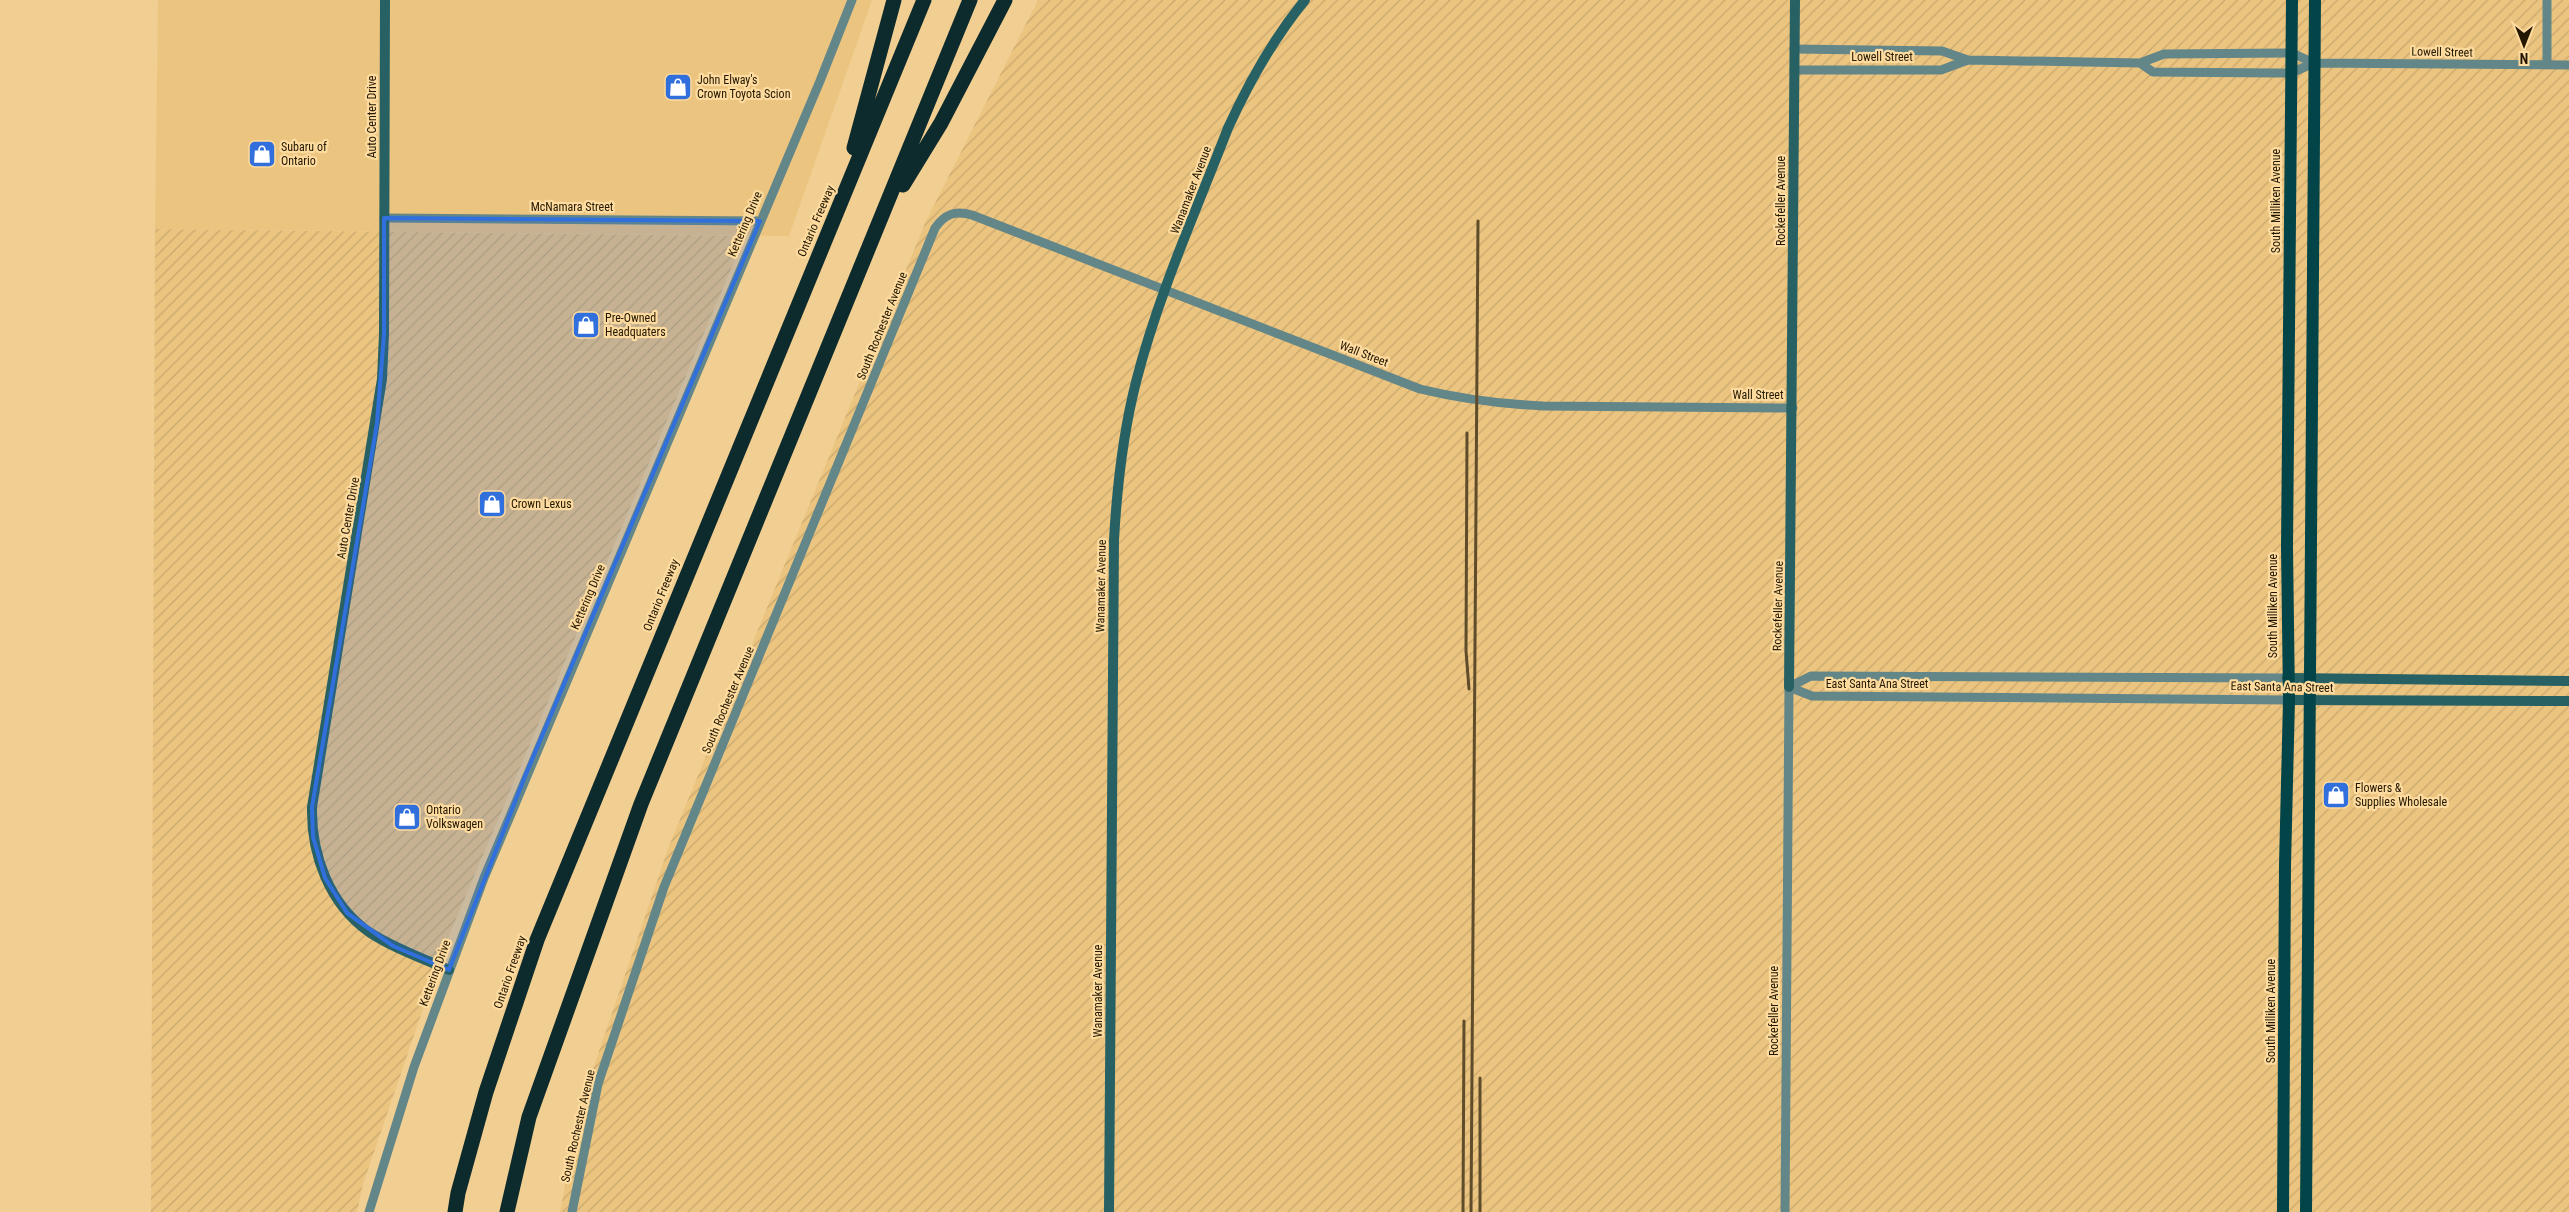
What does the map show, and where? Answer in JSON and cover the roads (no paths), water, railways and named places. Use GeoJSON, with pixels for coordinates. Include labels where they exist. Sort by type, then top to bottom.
{"type":"FeatureCollection","features":[{"type":"Feature","properties":{"kind":"highway"},"geometry":{"type":"LineString","coordinates":[[839,205],[894,0]]}},
{"type":"Feature","properties":{"kind":"highway","name":"Ontario Freeway"},"geometry":{"type":"LineString","coordinates":[[453,1212],[486,1092],[537,940],[924,0]]}},
{"type":"Feature","properties":{"kind":"highway"},"geometry":{"type":"LineString","coordinates":[[507,1212],[529,1117],[641,804],[970,0]]}},
{"type":"Feature","properties":{"kind":"highway"},"geometry":{"type":"LineString","coordinates":[[880,223],[941,124],[1006,0]]}},
{"type":"Feature","properties":{"kind":"main road","name":"South Milliken Avenue"},"geometry":{"type":"LineString","coordinates":[[2283,1212],[2285,865],[2289,700],[2287,678],[2292,0]]}},
{"type":"Feature","properties":{"kind":"main road"},"geometry":{"type":"LineString","coordinates":[[2306,1212],[2315,0]]}},
{"type":"Feature","properties":{"kind":"street","name":"Auto Center Drive"},"geometry":{"type":"LineString","coordinates":[[385,0],[382,379],[312,807],[313,829],[318,859],[325,878],[347,913],[368,931],[393,946],[449,970]]}},
{"type":"Feature","properties":{"kind":"street","name":"Kettering Drive"},"geometry":{"type":"LineString","coordinates":[[369,1212],[414,1067],[449,970],[526,774],[852,0]]}},
{"type":"Feature","properties":{"kind":"street","name":"Wanamaker Avenue"},"geometry":{"type":"LineString","coordinates":[[1109,1212],[1114,540],[1118,480],[1134,392],[1165,291],[1241,100],[1272,44],[1305,0]]}},
{"type":"Feature","properties":{"kind":"street","name":"Rockefeller Avenue"},"geometry":{"type":"LineString","coordinates":[[1785,1212],[1795,0]]}},
{"type":"Feature","properties":{"kind":"street"},"geometry":{"type":"LineString","coordinates":[[2546,65],[2547,0]]}},
{"type":"Feature","properties":{"kind":"street","name":"Lowell Street"},"geometry":{"type":"LineString","coordinates":[[1794,49],[1942,51],[1968,60],[2140,63],[2164,54],[2292,53],[2314,63],[2569,65]]}},
{"type":"Feature","properties":{"kind":"street","name":"Lowell Street"},"geometry":{"type":"LineString","coordinates":[[1794,70],[1942,70],[1968,60]]}},
{"type":"Feature","properties":{"kind":"street","name":"Lowell Street"},"geometry":{"type":"LineString","coordinates":[[2140,63],[2153,72],[2291,73],[2314,63]]}},
{"type":"Feature","properties":{"kind":"street","name":"Wall Street"},"geometry":{"type":"LineString","coordinates":[[948,214],[961,212],[972,215],[1420,389],[1509,405],[1793,408]]}},
{"type":"Feature","properties":{"kind":"street","name":"South Rochester Avenue"},"geometry":{"type":"LineString","coordinates":[[572,1212],[598,1084],[664,887],[935,228],[948,214]]}},
{"type":"Feature","properties":{"kind":"street","name":"McNamara Street"},"geometry":{"type":"LineString","coordinates":[[384,218],[760,221]]}},
{"type":"Feature","properties":{"kind":"street","name":"East Santa Ana Street"},"geometry":{"type":"LineString","coordinates":[[1789,687],[1811,676],[2569,681]]}},
{"type":"Feature","properties":{"kind":"street","name":"East Santa Ana Street"},"geometry":{"type":"LineString","coordinates":[[1789,687],[1812,696],[2569,701]]}},
{"type":"Feature","properties":{"kind":"railway"},"geometry":{"type":"LineString","coordinates":[[1471,1212],[1478,221]]}},
{"type":"Feature","properties":{"kind":"railway"},"geometry":{"type":"LineString","coordinates":[[1467,433],[1466,651],[1469,689]]}},
{"type":"Feature","properties":{"kind":"railway"},"geometry":{"type":"LineString","coordinates":[[1463,1212],[1464,1021]]}},
{"type":"Feature","properties":{"kind":"railway"},"geometry":{"type":"LineString","coordinates":[[1480,1078],[1480,1212]]}},
{"type":"Feature","properties":{"kind":"place","name":"John Elway's Crown Toyota Scion"},"geometry":{"type":"Point","coordinates":[678,87]}},
{"type":"Feature","properties":{"kind":"place","name":"Subaru of Ontario"},"geometry":{"type":"Point","coordinates":[262,154]}},
{"type":"Feature","properties":{"kind":"place","name":"Pre-Owned Headquaters"},"geometry":{"type":"Point","coordinates":[586,325]}},
{"type":"Feature","properties":{"kind":"place","name":"Crown Lexus"},"geometry":{"type":"Point","coordinates":[492,504]}},
{"type":"Feature","properties":{"kind":"place","name":"Flowers & Supplies Wholesale"},"geometry":{"type":"Point","coordinates":[2336,795]}},
{"type":"Feature","properties":{"kind":"place","name":"Ontario Volkswagen"},"geometry":{"type":"Point","coordinates":[407,817]}}]}
